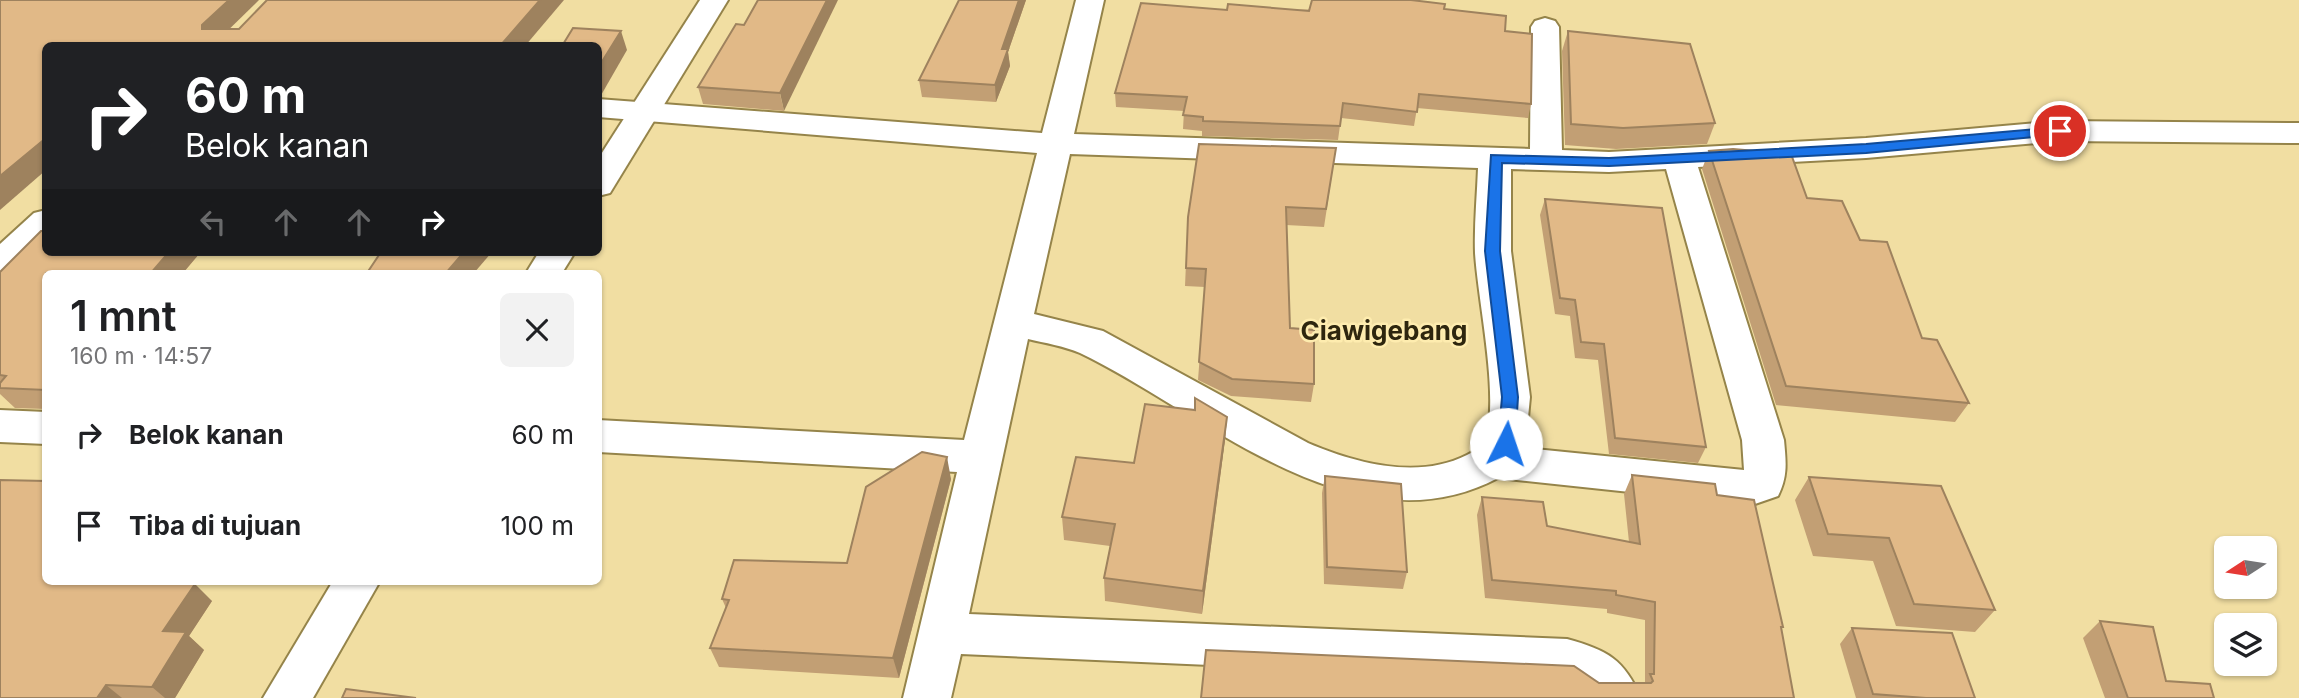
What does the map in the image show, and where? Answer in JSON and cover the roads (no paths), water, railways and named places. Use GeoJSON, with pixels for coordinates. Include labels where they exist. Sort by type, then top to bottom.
{"type":"FeatureCollection","features":[{"type":"Feature","properties":{"kind":"street"},"geometry":{"type":"LineString","coordinates":[[602,180],[714,0]]}},
{"type":"Feature","properties":{"kind":"street"},"geometry":{"type":"LineString","coordinates":[[927,698],[1054,144],[1090,0]]}},
{"type":"Feature","properties":{"kind":"street"},"geometry":{"type":"LineString","coordinates":[[1545,27],[1546,160]]}},
{"type":"Feature","properties":{"kind":"street"},"geometry":{"type":"LineString","coordinates":[[602,108],[1054,144],[1609,162],[1866,148],[2060,131],[2299,133]]}},
{"type":"Feature","properties":{"kind":"street"},"geometry":{"type":"LineString","coordinates":[[1013,322],[1089,341],[1293,454],[1329,470],[1371,481],[1430,484],[1468,474],[1493,461],[1506,444],[1510,397],[1493,251],[1495,158]]}},
{"type":"Feature","properties":{"kind":"street"},"geometry":{"type":"LineString","coordinates":[[1493,461],[1752,488],[1763,484],[1766,475],[1763,440],[1679,159]]}},
{"type":"Feature","properties":{"kind":"street"},"geometry":{"type":"LineString","coordinates":[[0,264],[42,224]]}},
{"type":"Feature","properties":{"kind":"street"},"geometry":{"type":"LineString","coordinates":[[0,426],[42,428]]}},
{"type":"Feature","properties":{"kind":"street"},"geometry":{"type":"LineString","coordinates":[[602,436],[981,457]]}},
{"type":"Feature","properties":{"kind":"street"},"geometry":{"type":"LineString","coordinates":[[287,698],[355,585]]}},
{"type":"Feature","properties":{"kind":"street"},"geometry":{"type":"LineString","coordinates":[[943,633],[1555,659],[1590,667],[1604,678],[1617,698]]}},
{"type":"Feature","properties":{"kind":"district","name":"Ciawigebang"},"geometry":{"type":"Point","coordinates":[1384,330]}}]}
